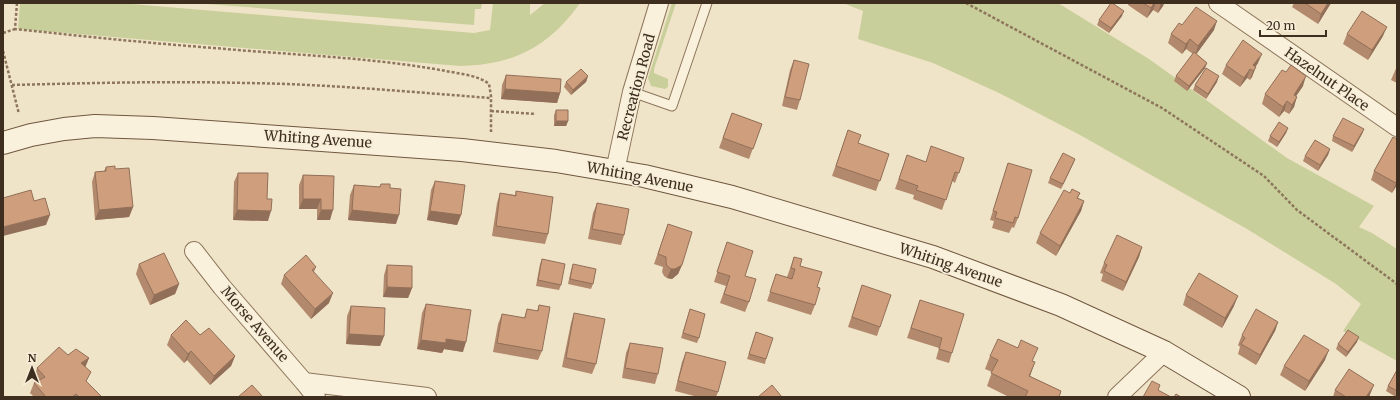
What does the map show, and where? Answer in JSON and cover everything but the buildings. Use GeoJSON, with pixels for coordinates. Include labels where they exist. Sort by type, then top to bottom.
{"type":"FeatureCollection","features":[{"type":"Feature","properties":{"kind":"street","name":"Recreation Road"},"geometry":{"type":"LineString","coordinates":[[615,171],[632,92],[659,3]]}},
{"type":"Feature","properties":{"kind":"street","name":"Hazelnut Place"},"geometry":{"type":"LineString","coordinates":[[1218,3],[1397,127]]}},
{"type":"Feature","properties":{"kind":"street","name":"Whiting Avenue"},"geometry":{"type":"LineString","coordinates":[[3,143],[30,135],[64,129],[124,126],[422,146],[556,161],[684,185],[732,197],[934,258],[1061,305],[1164,352],[1239,397]]}},
{"type":"Feature","properties":{"kind":"street","name":"Morse Avenue"},"geometry":{"type":"LineString","coordinates":[[194,251],[222,287],[316,397]]}},
{"type":"Feature","properties":{"kind":"street"},"geometry":{"type":"LineString","coordinates":[[1117,397],[1164,352]]}},
{"type":"Feature","properties":{"kind":"street"},"geometry":{"type":"LineString","coordinates":[[304,382],[427,397]]}},
{"type":"Feature","properties":{"kind":"lane"},"geometry":{"type":"LineString","coordinates":[[632,92],[672,106],[707,3]]}},
{"type":"Feature","properties":{"kind":"path"},"geometry":{"type":"LineString","coordinates":[[14,29],[17,3]]}},
{"type":"Feature","properties":{"kind":"path"},"geometry":{"type":"LineString","coordinates":[[966,3],[1162,108],[1264,176],[1297,210],[1397,284]]}},
{"type":"Feature","properties":{"kind":"path"},"geometry":{"type":"LineString","coordinates":[[3,33],[14,29],[378,62],[433,68],[469,75],[486,81],[491,88],[491,132]]}},
{"type":"Feature","properties":{"kind":"path"},"geometry":{"type":"LineString","coordinates":[[3,51],[19,114]]}},
{"type":"Feature","properties":{"kind":"path"},"geometry":{"type":"LineString","coordinates":[[12,84],[179,82],[248,83],[300,85],[491,98]]}},
{"type":"Feature","properties":{"kind":"path"},"geometry":{"type":"LineString","coordinates":[[491,111],[536,114]]}},
{"type":"Feature","properties":{"kind":"green space"},"geometry":{"type":"Polygon","coordinates":[[[20,3],[120,3],[474,33],[490,30],[493,3],[530,3],[530,15],[545,3],[580,3],[556,31],[528,51],[497,62],[460,66],[18,29],[20,3]]]}},
{"type":"Feature","properties":{"kind":"green space"},"geometry":{"type":"Polygon","coordinates":[[[194,3],[482,3],[481,9],[475,9],[474,25],[194,3]]]}},
{"type":"Feature","properties":{"kind":"green space"},"geometry":{"type":"Polygon","coordinates":[[[672,3],[676,3],[654,69],[654,73],[668,79],[668,87],[665,89],[651,86],[648,78],[672,3]]]}},
{"type":"Feature","properties":{"kind":"green space"},"geometry":{"type":"Polygon","coordinates":[[[843,3],[1058,3],[1149,59],[1287,158],[1374,206],[1359,227],[1372,233],[1397,249],[1397,361],[1343,331],[1361,304],[1336,284],[1247,229],[1080,135],[999,93],[933,63],[858,39],[863,11],[843,3]]]}}]}
